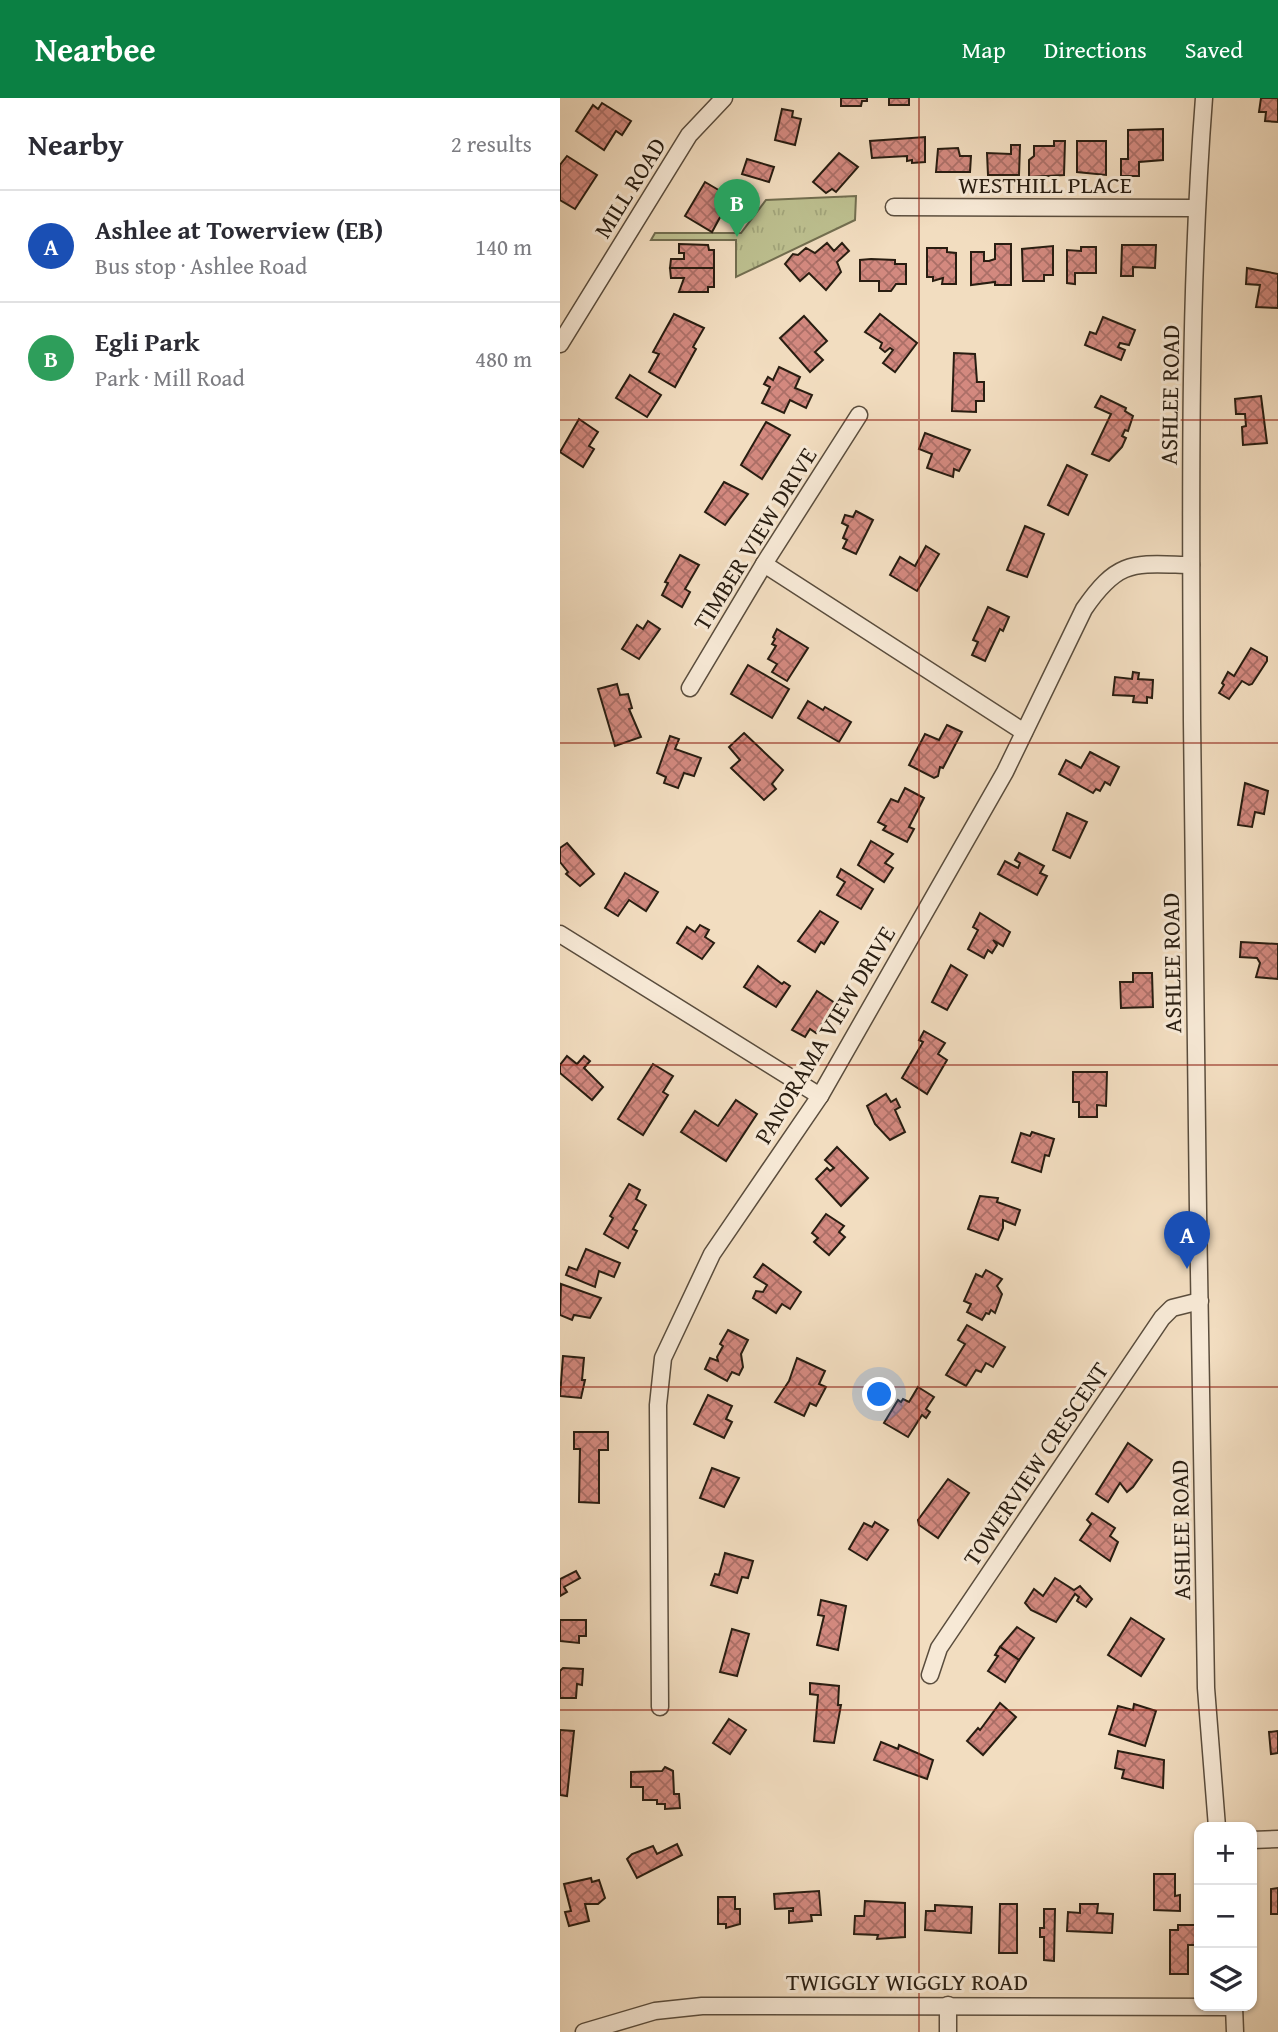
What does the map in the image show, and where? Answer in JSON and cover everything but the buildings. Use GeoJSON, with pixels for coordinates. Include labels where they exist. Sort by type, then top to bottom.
{"type":"FeatureCollection","features":[{"type":"Feature","properties":{"kind":"street","name":"MILL ROAD"},"geometry":{"type":"LineString","coordinates":[[560,344],[689,135],[724,98]]}},
{"type":"Feature","properties":{"kind":"street","name":"ASHLEE ROAD"},"geometry":{"type":"LineString","coordinates":[[1204,98],[1196,208],[1191,565],[1206,1688],[1217,1822]]}},
{"type":"Feature","properties":{"kind":"street","name":"WESTHILL PLACE"},"geometry":{"type":"LineString","coordinates":[[894,207],[1196,208]]}},
{"type":"Feature","properties":{"kind":"street","name":"TIMBER VIEW DRIVE"},"geometry":{"type":"LineString","coordinates":[[690,688],[764,564],[859,415]]}},
{"type":"Feature","properties":{"kind":"street"},"geometry":{"type":"LineString","coordinates":[[764,564],[1024,732]]}},
{"type":"Feature","properties":{"kind":"street","name":"PANORAMA VIEW DRIVE"},"geometry":{"type":"LineString","coordinates":[[660,1707],[658,1405],[663,1358],[712,1254],[820,1097],[1005,772],[1084,609],[1105,580],[1123,568],[1142,564],[1191,565]]}},
{"type":"Feature","properties":{"kind":"street"},"geometry":{"type":"LineString","coordinates":[[560,933],[820,1097]]}},
{"type":"Feature","properties":{"kind":"street","name":"TOWERVIEW CRESCENT"},"geometry":{"type":"LineString","coordinates":[[930,1675],[939,1648],[1162,1318],[1172,1308],[1200,1301]]}},
{"type":"Feature","properties":{"kind":"street"},"geometry":{"type":"LineString","coordinates":[[1257,1840],[1278,1839]]}},
{"type":"Feature","properties":{"kind":"street"},"geometry":{"type":"LineString","coordinates":[[948,2005],[948,2032]]}},
{"type":"Feature","properties":{"kind":"street","name":"TWIGGLY WIGGLY ROAD"},"geometry":{"type":"LineString","coordinates":[[584,2032],[654,2011],[702,2006],[1194,2007]]}},
{"type":"Feature","properties":{"kind":"street"},"geometry":{"type":"LineString","coordinates":[[1234,2011],[1235,2032]]}},
{"type":"Feature","properties":{"kind":"green space"},"geometry":{"type":"Polygon","coordinates":[[[856,196],[855,220],[736,277],[736,240],[651,240],[655,233],[741,233],[766,200],[856,196]]]}},
{"type":"Feature","properties":{"kind":"place","name":"Egli Park"},"geometry":{"type":"Point","coordinates":[737,237]}},
{"type":"Feature","properties":{"kind":"place","name":"Ashlee at Towerview (EB)"},"geometry":{"type":"Point","coordinates":[1187,1269]}}]}
